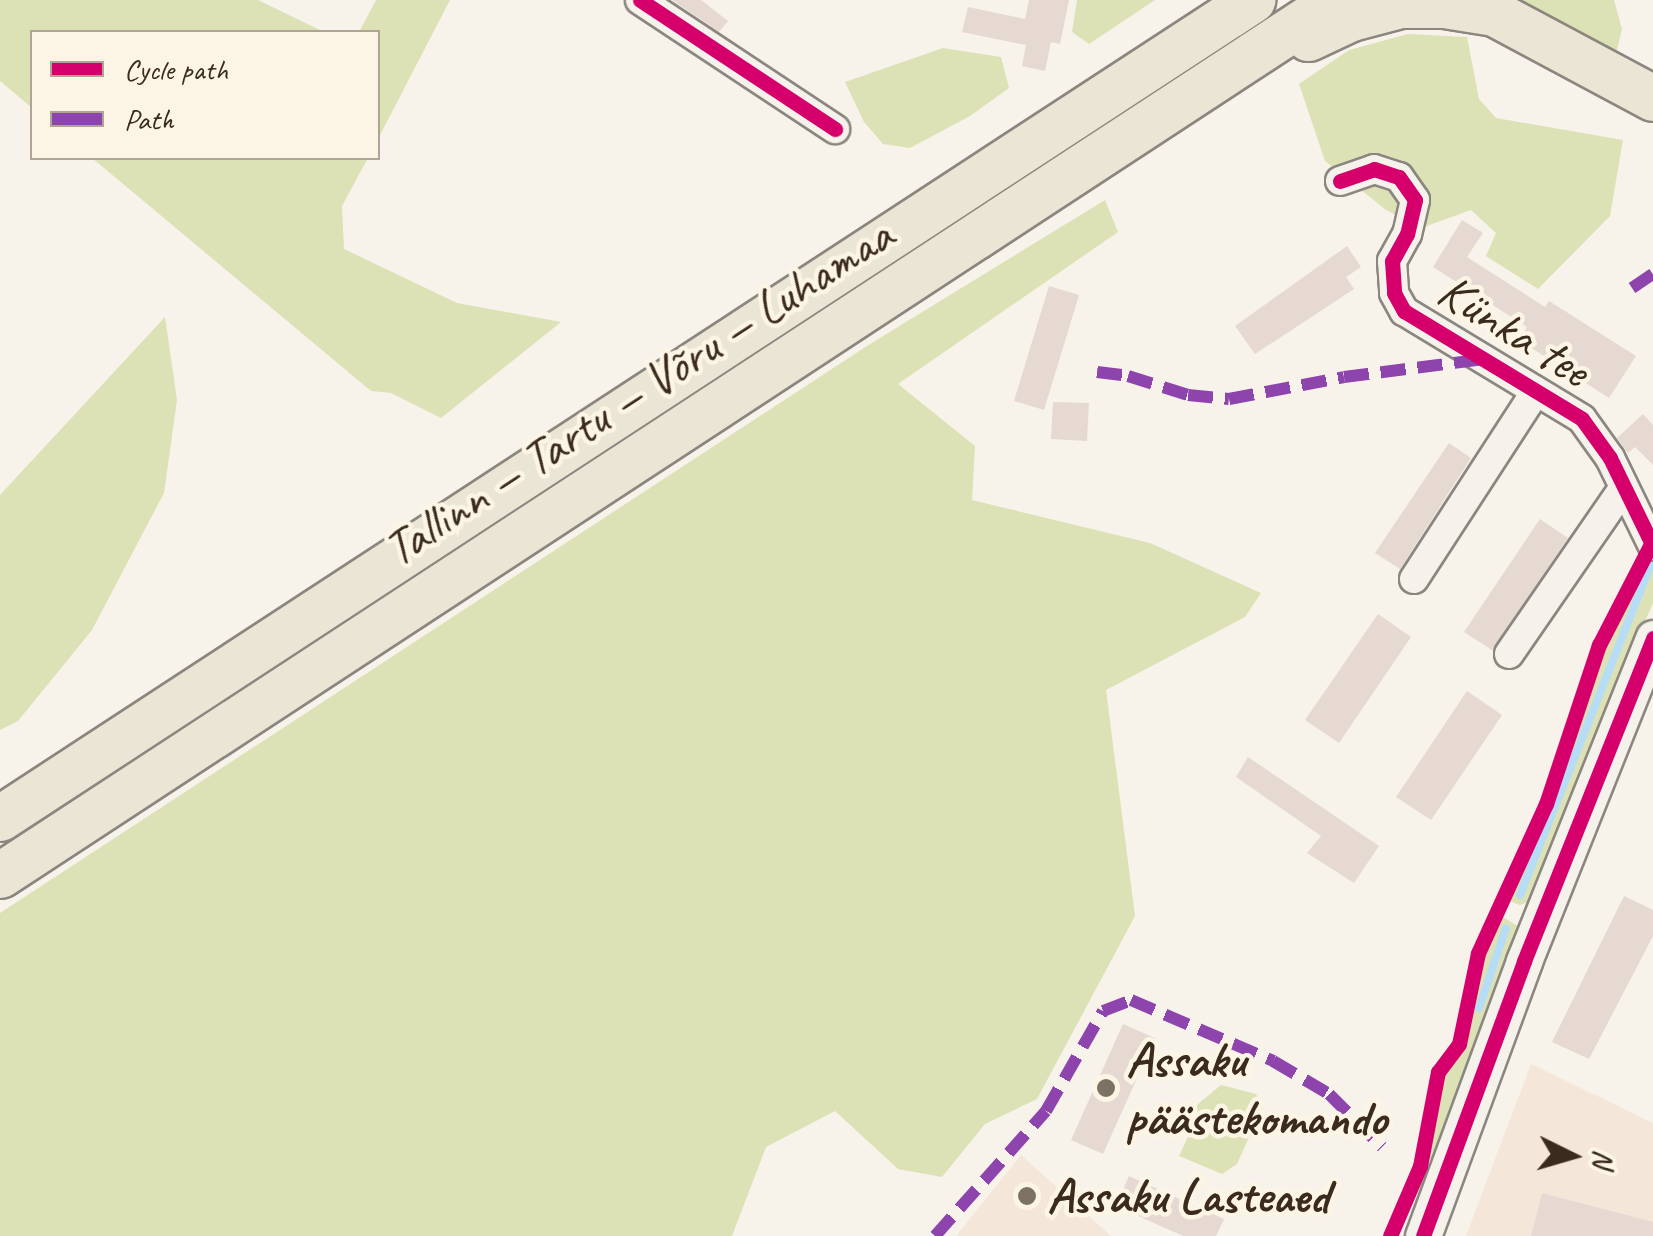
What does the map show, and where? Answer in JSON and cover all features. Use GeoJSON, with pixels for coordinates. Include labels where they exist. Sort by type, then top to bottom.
{"type":"FeatureCollection","features":[{"type":"Feature","properties":{"kind":"highway","name":"Tallinn — Tartu — Võru — Luhamaa"},"geometry":{"type":"LineString","coordinates":[[0,818],[1252,0]]}},
{"type":"Feature","properties":{"kind":"highway","name":"Tallinn — Tartu — Võru — Luhamaa"},"geometry":{"type":"LineString","coordinates":[[0,875],[1336,0]]}},
{"type":"Feature","properties":{"kind":"highway"},"geometry":{"type":"LineString","coordinates":[[1202,88],[1352,18],[1400,5],[1444,4],[1494,13],[1653,98]]}},
{"type":"Feature","properties":{"kind":"street"},"geometry":{"type":"LineString","coordinates":[[640,0],[835,129]]}},
{"type":"Feature","properties":{"kind":"street","name":"Künka tee"},"geometry":{"type":"LineString","coordinates":[[1340,180],[1374,169],[1399,177],[1414,200],[1407,234],[1392,260],[1394,292],[1404,311],[1582,420],[1610,458],[1653,546]]}},
{"type":"Feature","properties":{"kind":"street"},"geometry":{"type":"LineString","coordinates":[[1414,580],[1536,391]]}},
{"type":"Feature","properties":{"kind":"street"},"geometry":{"type":"LineString","coordinates":[[1510,654],[1623,489]]}},
{"type":"Feature","properties":{"kind":"street"},"geometry":{"type":"LineString","coordinates":[[1423,1236],[1524,961],[1653,638]]}},
{"type":"Feature","properties":{"kind":"shaded area"},"geometry":{"type":"Polygon","coordinates":[[[1531,1064],[1653,1123],[1653,1236],[1466,1236],[1531,1064]]]}},
{"type":"Feature","properties":{"kind":"shaded area","name":"Assaku Lasteaed"},"geometry":{"type":"Polygon","coordinates":[[[1021,1155],[1111,1236],[956,1236],[1021,1155]]]}},
{"type":"Feature","properties":{"kind":"green space"},"geometry":{"type":"Polygon","coordinates":[[[0,0],[258,0],[320,30],[30,30],[30,106],[0,81],[0,0]]]}},
{"type":"Feature","properties":{"kind":"green space"},"geometry":{"type":"Polygon","coordinates":[[[376,0],[450,0],[380,135],[380,30],[360,30],[376,0]]]}},
{"type":"Feature","properties":{"kind":"green space"},"geometry":{"type":"Polygon","coordinates":[[[1077,0],[1155,0],[1089,44],[1072,32],[1077,0]]]}},
{"type":"Feature","properties":{"kind":"green space"},"geometry":{"type":"Polygon","coordinates":[[[1502,0],[1614,0],[1622,29],[1615,58],[1502,0]]]}},
{"type":"Feature","properties":{"kind":"green space"},"geometry":{"type":"Polygon","coordinates":[[[1408,34],[1467,37],[1479,99],[1496,118],[1623,140],[1610,216],[1538,289],[1486,256],[1496,233],[1471,210],[1421,228],[1386,210],[1325,161],[1299,84],[1349,50],[1408,34]]]}},
{"type":"Feature","properties":{"kind":"green space"},"geometry":{"type":"Polygon","coordinates":[[[943,48],[1001,57],[1009,88],[970,116],[910,148],[883,144],[864,122],[845,82],[943,48]]]}},
{"type":"Feature","properties":{"kind":"green space"},"geometry":{"type":"Polygon","coordinates":[[[94,160],[367,160],[342,206],[344,249],[457,303],[561,322],[441,418],[391,393],[371,391],[94,160]]]}},
{"type":"Feature","properties":{"kind":"green space"},"geometry":{"type":"Polygon","coordinates":[[[1105,200],[1118,232],[898,384],[975,446],[972,500],[1150,543],[1261,593],[1245,617],[1106,690],[1135,916],[1037,1099],[985,1124],[942,1177],[898,1169],[835,1111],[766,1147],[732,1236],[0,1236],[0,913],[870,344],[1105,200]]]}},
{"type":"Feature","properties":{"kind":"green space"},"geometry":{"type":"Polygon","coordinates":[[[165,317],[177,400],[164,493],[92,630],[18,721],[0,730],[0,495],[165,317]]]}},
{"type":"Feature","properties":{"kind":"green space"},"geometry":{"type":"Polygon","coordinates":[[[1649,553],[1653,557],[1653,603],[1584,760],[1531,901],[1520,905],[1509,901],[1532,850],[1606,646],[1649,553]]]}},
{"type":"Feature","properties":{"kind":"green space"},"geometry":{"type":"Polygon","coordinates":[[[1501,916],[1518,926],[1519,933],[1433,1159],[1425,1159],[1440,1077],[1462,1050],[1482,951],[1501,916]]]}},
{"type":"Feature","properties":{"kind":"green space"},"geometry":{"type":"Polygon","coordinates":[[[1221,1085],[1256,1094],[1263,1106],[1237,1164],[1222,1174],[1179,1156],[1192,1128],[1186,1123],[1198,1104],[1221,1085]]]}},
{"type":"Feature","properties":{"kind":"building"},"geometry":{"type":"Polygon","coordinates":[[[672,0],[701,0],[728,21],[719,32],[672,0]]]}},
{"type":"Feature","properties":{"kind":"building"},"geometry":{"type":"Polygon","coordinates":[[[1029,0],[1069,0],[1060,44],[1051,42],[1045,71],[1022,66],[1026,45],[962,32],[968,7],[1025,19],[1029,0]]]}},
{"type":"Feature","properties":{"kind":"building"},"geometry":{"type":"Polygon","coordinates":[[[1462,220],[1483,233],[1467,257],[1545,307],[1549,301],[1636,356],[1609,398],[1519,340],[1527,327],[1433,267],[1462,220]]]}},
{"type":"Feature","properties":{"kind":"building"},"geometry":{"type":"Polygon","coordinates":[[[1347,246],[1361,267],[1346,277],[1354,289],[1255,354],[1235,326],[1347,246]]]}},
{"type":"Feature","properties":{"kind":"building"},"geometry":{"type":"Polygon","coordinates":[[[1049,286],[1079,295],[1044,410],[1014,401],[1049,286]]]}},
{"type":"Feature","properties":{"kind":"building"},"geometry":{"type":"Polygon","coordinates":[[[1053,402],[1089,403],[1087,441],[1051,439],[1053,402]]]}},
{"type":"Feature","properties":{"kind":"building"},"geometry":{"type":"Polygon","coordinates":[[[1643,414],[1653,425],[1653,465],[1635,447],[1628,453],[1617,438],[1643,414]]]}},
{"type":"Feature","properties":{"kind":"building"},"geometry":{"type":"Polygon","coordinates":[[[1449,443],[1471,458],[1400,569],[1375,553],[1449,443]]]}},
{"type":"Feature","properties":{"kind":"building"},"geometry":{"type":"Polygon","coordinates":[[[1540,519],[1568,538],[1492,650],[1464,632],[1540,519]]]}},
{"type":"Feature","properties":{"kind":"building"},"geometry":{"type":"Polygon","coordinates":[[[1378,614],[1411,637],[1339,743],[1305,720],[1378,614]]]}},
{"type":"Feature","properties":{"kind":"building"},"geometry":{"type":"Polygon","coordinates":[[[1467,691],[1502,715],[1431,820],[1396,797],[1467,691]]]}},
{"type":"Feature","properties":{"kind":"building"},"geometry":{"type":"Polygon","coordinates":[[[1248,757],[1379,846],[1354,883],[1307,853],[1321,836],[1236,777],[1248,757]]]}},
{"type":"Feature","properties":{"kind":"building"},"geometry":{"type":"Polygon","coordinates":[[[1624,896],[1653,910],[1653,936],[1589,1059],[1552,1042],[1624,896]]]}},
{"type":"Feature","properties":{"kind":"building"},"geometry":{"type":"Polygon","coordinates":[[[1123,1024],[1155,1038],[1103,1154],[1071,1140],[1123,1024]]]}},
{"type":"Feature","properties":{"kind":"building"},"geometry":{"type":"Polygon","coordinates":[[[1129,1176],[1224,1219],[1216,1236],[1183,1236],[1116,1206],[1129,1176]]]}},
{"type":"Feature","properties":{"kind":"building"},"geometry":{"type":"Polygon","coordinates":[[[1542,1193],[1653,1222],[1653,1236],[1531,1236],[1542,1193]]]}},
{"type":"Feature","properties":{"kind":"waterway"},"geometry":{"type":"LineString","coordinates":[[1520,895],[1651,564]]}},
{"type":"Feature","properties":{"kind":"waterway"},"geometry":{"type":"LineString","coordinates":[[1479,1008],[1506,928]]}},
{"type":"Feature","properties":{"kind":"marked path"},"geometry":{"type":"LineString","coordinates":[[1632,288],[1653,274]]}},
{"type":"Feature","properties":{"kind":"marked path"},"geometry":{"type":"LineString","coordinates":[[1097,372],[1128,376],[1188,395],[1229,399],[1344,377],[1484,359]]}},
{"type":"Feature","properties":{"kind":"marked path"},"geometry":{"type":"LineString","coordinates":[[935,1236],[1046,1111],[1103,1011],[1131,1000],[1273,1061],[1329,1094],[1382,1147]]}},
{"type":"Feature","properties":{"kind":"cycle path"},"geometry":{"type":"LineString","coordinates":[[640,0],[835,129]]}},
{"type":"Feature","properties":{"kind":"cycle path"},"geometry":{"type":"LineString","coordinates":[[1340,181],[1374,169],[1399,177],[1415,200],[1407,234],[1392,261],[1394,293],[1404,311],[1582,419],[1610,458],[1653,546]]}},
{"type":"Feature","properties":{"kind":"cycle path"},"geometry":{"type":"LineString","coordinates":[[1390,1236],[1420,1166],[1438,1072],[1459,1044],[1478,953],[1546,804],[1599,645],[1653,540]]}},
{"type":"Feature","properties":{"kind":"cycle path"},"geometry":{"type":"LineString","coordinates":[[1423,1236],[1524,961],[1653,638]]}},
{"type":"Feature","properties":{"kind":"place","name":"Assaku päästekomando"},"geometry":{"type":"Point","coordinates":[1106,1088]}},
{"type":"Feature","properties":{"kind":"place","name":"Assaku Lasteaed"},"geometry":{"type":"Point","coordinates":[1027,1196]}}]}
